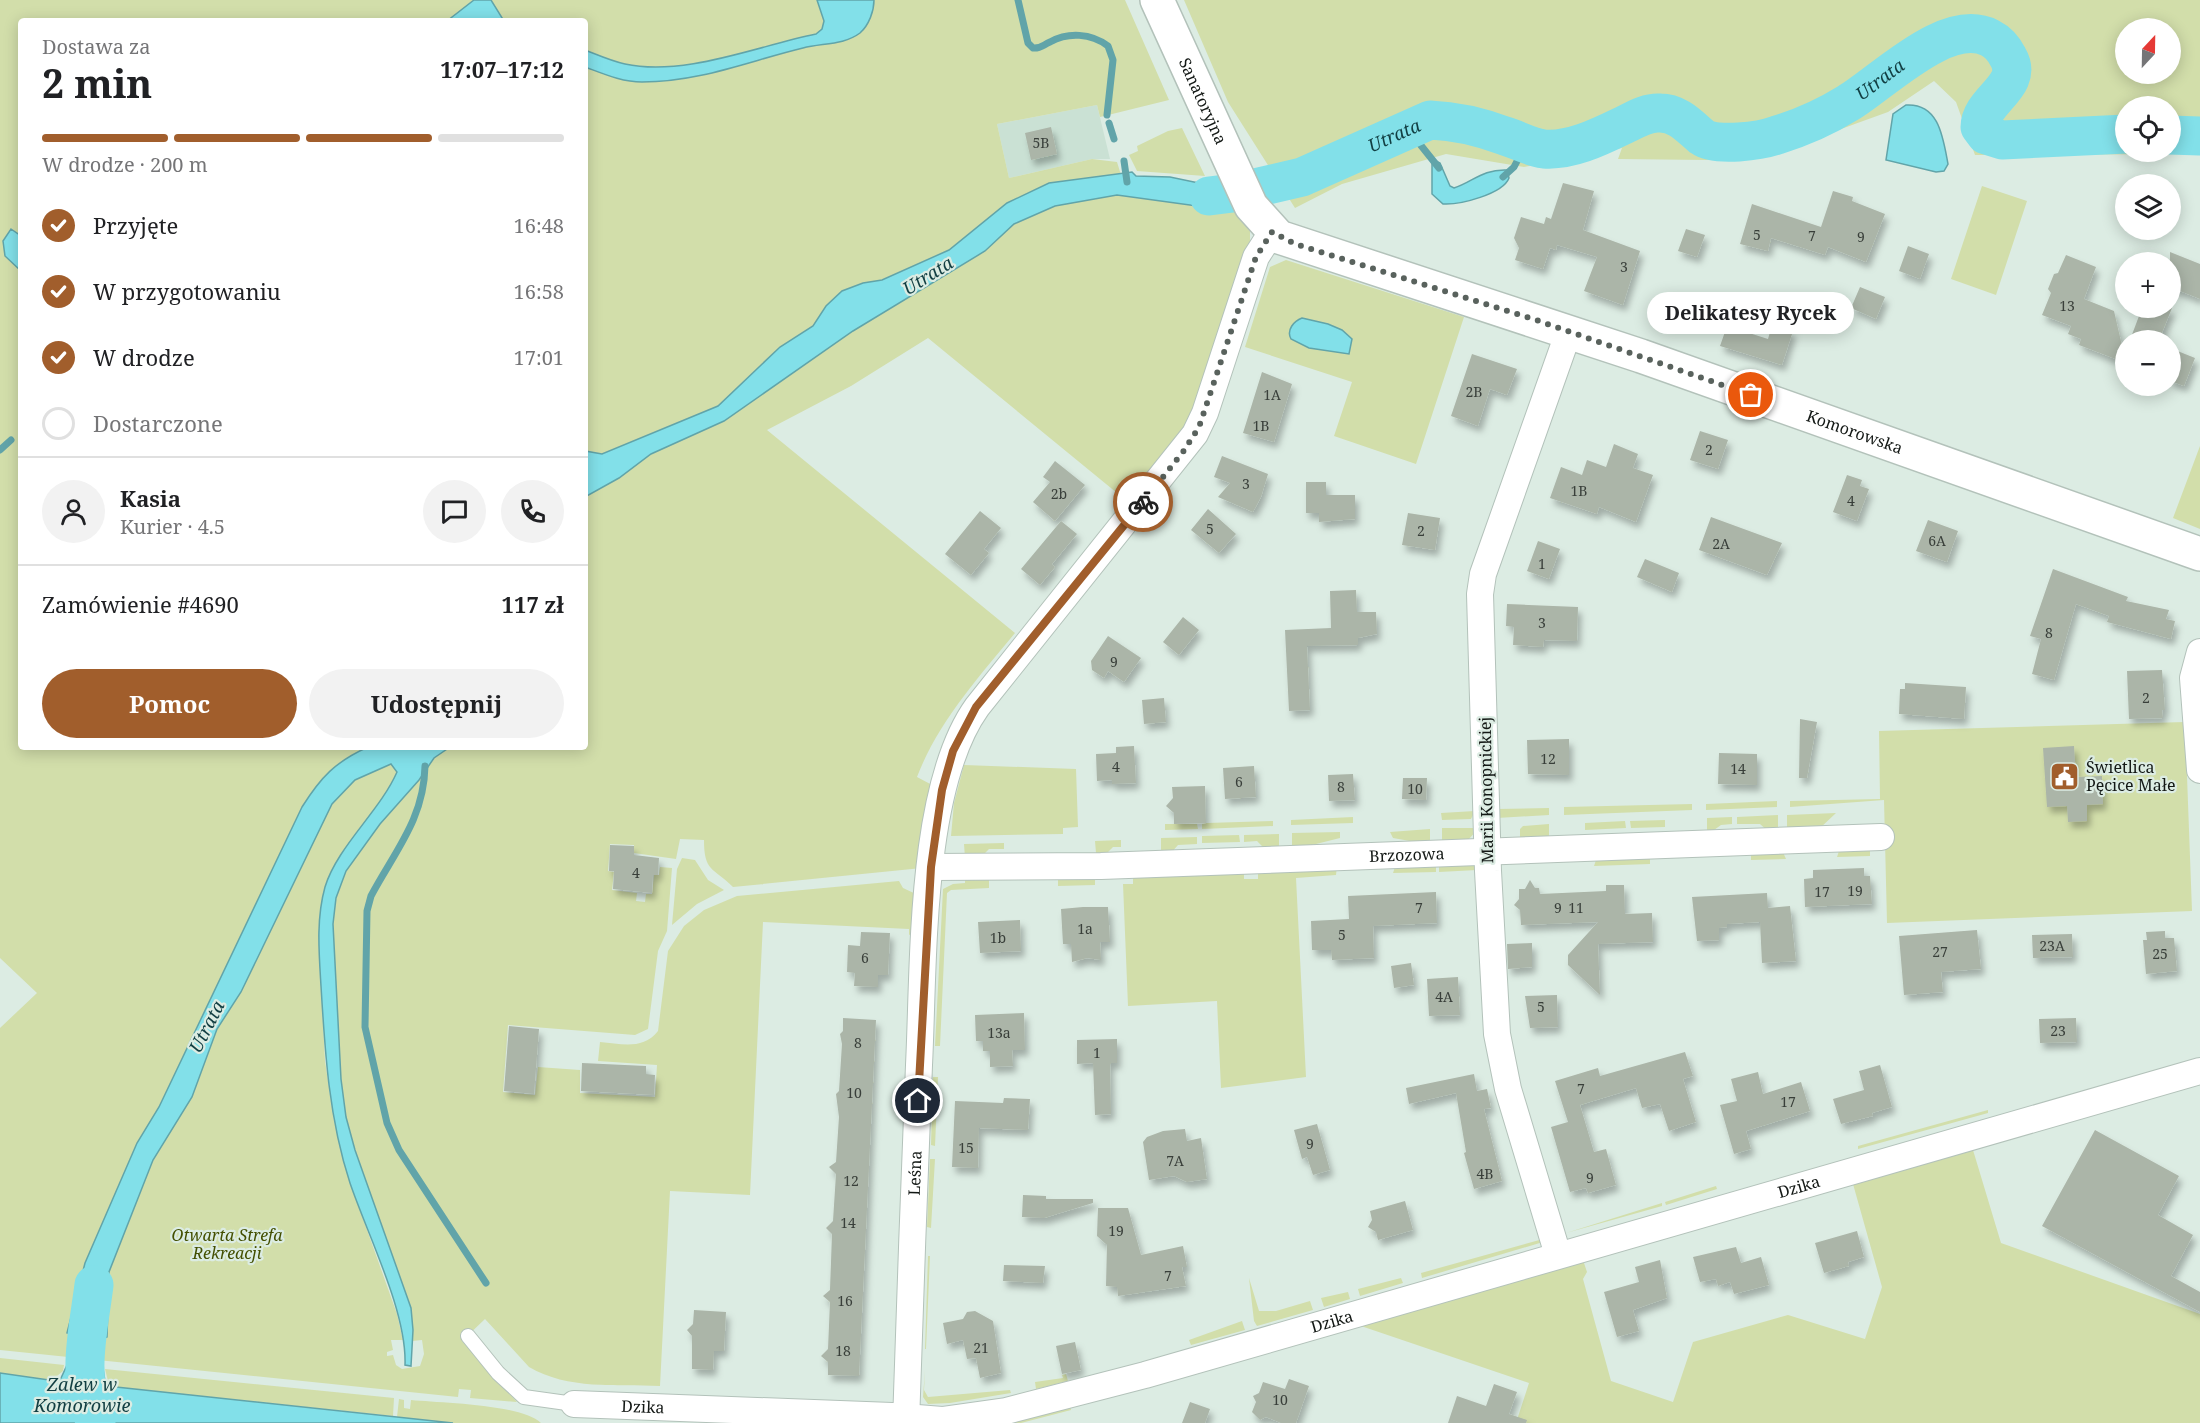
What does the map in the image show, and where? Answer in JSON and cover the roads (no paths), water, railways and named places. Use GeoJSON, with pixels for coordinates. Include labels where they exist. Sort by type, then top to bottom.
{"type":"FeatureCollection","features":[{"type":"Feature","properties":{"kind":"street","name":"Sanatoryjna"},"geometry":{"type":"LineString","coordinates":[[1157,0],[1243,191]]}},
{"type":"Feature","properties":{"kind":"street","name":"Komorowska"},"geometry":{"type":"LineString","coordinates":[[1243,191],[1272,232],[1295,244],[1569,331],[2200,554]]}},
{"type":"Feature","properties":{"kind":"street","name":"Leśna"},"geometry":{"type":"LineString","coordinates":[[907,1420],[922,995],[931,867],[944,778],[966,724],[1195,434],[1208,404],[1256,257],[1272,232]]}},
{"type":"Feature","properties":{"kind":"street","name":"Marii Konopnickiej"},"geometry":{"type":"LineString","coordinates":[[1558,1255],[1508,1089],[1500,1052],[1489,852],[1480,586],[1569,331]]}},
{"type":"Feature","properties":{"kind":"street"},"geometry":{"type":"LineString","coordinates":[[2200,652],[2193,678],[2200,770]]}},
{"type":"Feature","properties":{"kind":"street","name":"Brzozowa"},"geometry":{"type":"LineString","coordinates":[[931,867],[1101,866],[1881,837]]}},
{"type":"Feature","properties":{"kind":"street","name":"Dzika"},"geometry":{"type":"LineString","coordinates":[[574,1404],[907,1420],[958,1418],[1006,1411],[1075,1395],[2200,1071]]}},
{"type":"Feature","properties":{"kind":"lane","name":"Dzika"},"geometry":{"type":"LineString","coordinates":[[468,1336],[498,1373],[525,1397],[574,1404]]}},
{"type":"Feature","properties":{"kind":"water"},"geometry":{"type":"Polygon","coordinates":[[[474,0],[491,0],[502,18],[451,18],[474,0]]]}},
{"type":"Feature","properties":{"kind":"water"},"geometry":{"type":"Polygon","coordinates":[[[817,0],[874,0],[868,22],[863,30],[854,37],[840,42],[803,48],[704,75],[684,79],[635,82],[588,68],[588,51],[625,64],[648,67],[696,63],[816,34],[822,29],[824,21],[817,0]]]}},
{"type":"Feature","properties":{"kind":"water"},"geometry":{"type":"Polygon","coordinates":[[[1906,105],[1926,110],[1938,124],[1948,164],[1944,171],[1936,172],[1886,160],[1893,114],[1906,105]]]}},
{"type":"Feature","properties":{"kind":"water"},"geometry":{"type":"Polygon","coordinates":[[[1434,160],[1440,163],[1450,186],[1454,188],[1498,170],[1507,170],[1509,178],[1505,184],[1490,194],[1460,203],[1443,204],[1432,194],[1432,163],[1434,160]]]}},
{"type":"Feature","properties":{"kind":"water"},"geometry":{"type":"Polygon","coordinates":[[[1132,172],[1136,176],[1170,177],[1213,186],[1228,183],[1237,203],[1219,209],[1117,195],[1055,206],[1014,224],[985,251],[853,331],[724,421],[651,454],[619,478],[588,495],[588,452],[602,454],[718,406],[780,347],[813,326],[826,306],[842,291],[863,283],[882,280],[949,250],[1007,203],[1049,183],[1132,172]]]}},
{"type":"Feature","properties":{"kind":"water"},"geometry":{"type":"Polygon","coordinates":[[[11,229],[18,234],[18,268],[5,256],[3,241],[11,229]]]}},
{"type":"Feature","properties":{"kind":"water"},"geometry":{"type":"Polygon","coordinates":[[[1302,318],[1342,330],[1352,339],[1349,354],[1309,348],[1291,339],[1289,332],[1292,326],[1302,318]]]}},
{"type":"Feature","properties":{"kind":"water"},"geometry":{"type":"Polygon","coordinates":[[[362,750],[446,750],[434,758],[419,780],[380,824],[346,871],[336,898],[333,924],[341,1079],[346,1117],[355,1150],[411,1308],[413,1330],[411,1366],[405,1365],[404,1344],[393,1298],[350,1183],[337,1135],[326,1061],[319,949],[320,911],[325,887],[339,858],[390,786],[397,772],[391,764],[355,780],[332,804],[241,992],[217,1029],[192,1097],[153,1160],[109,1272],[107,1337],[102,1339],[67,1333],[85,1263],[137,1143],[159,1107],[302,807],[330,771],[346,758],[362,750]]]}},
{"type":"Feature","properties":{"kind":"water"},"geometry":{"type":"Polygon","coordinates":[[[72,1341],[103,1345],[103,1362],[67,1358],[72,1341]]]}},
{"type":"Feature","properties":{"kind":"water","name":"Zalew w Komorowie"},"geometry":{"type":"Polygon","coordinates":[[[67,1365],[103,1369],[105,1381],[116,1387],[453,1423],[0,1423],[0,1373],[49,1380],[61,1378],[67,1365]]]}},
{"type":"Feature","properties":{"kind":"waterway"},"geometry":{"type":"LineString","coordinates":[[1018,0],[1028,43],[1033,48],[1072,35],[1094,38],[1108,46],[1113,60],[1107,115]]}},
{"type":"Feature","properties":{"kind":"waterway","name":"Utrata"},"geometry":{"type":"LineString","coordinates":[[1209,196],[1233,193],[1302,177],[1430,120],[1478,127],[1544,149],[1576,145],[1642,116],[1656,113],[1672,115],[1702,137],[1717,142],[1739,142],[1770,137],[1795,129],[1840,108],[1935,43],[1955,36],[1973,34],[1990,38],[1998,44],[2012,67],[2007,85],[1982,117],[1980,127],[1986,135],[2002,140],[2115,135]]}},
{"type":"Feature","properties":{"kind":"waterway"},"geometry":{"type":"LineString","coordinates":[[1109,123],[1114,139]]}},
{"type":"Feature","properties":{"kind":"waterway"},"geometry":{"type":"LineString","coordinates":[[1407,128],[1439,168]]}},
{"type":"Feature","properties":{"kind":"waterway","name":"Utrata"},"geometry":{"type":"LineString","coordinates":[[2181,135],[2200,136]]}},
{"type":"Feature","properties":{"kind":"waterway"},"geometry":{"type":"LineString","coordinates":[[1503,177],[1514,167],[1526,144]]}},
{"type":"Feature","properties":{"kind":"waterway"},"geometry":{"type":"LineString","coordinates":[[1124,161],[1127,182]]}},
{"type":"Feature","properties":{"kind":"waterway"},"geometry":{"type":"LineString","coordinates":[[0,450],[11,440]]}},
{"type":"Feature","properties":{"kind":"waterway"},"geometry":{"type":"LineString","coordinates":[[425,766],[420,802],[414,819],[371,896],[367,911],[365,1027],[387,1123],[399,1150],[486,1283]]}},
{"type":"Feature","properties":{"kind":"waterway","name":"Utrata"},"geometry":{"type":"LineString","coordinates":[[94,1285],[85,1371],[86,1388],[96,1423]]}},
{"type":"Feature","properties":{"kind":"place","name":"Delikatesy Rycek"},"geometry":{"type":"Point","coordinates":[1751,395]}},
{"type":"Feature","properties":{"kind":"place","name":"Świetlica Pęcice Małe"},"geometry":{"type":"Point","coordinates":[2065,776]}},
{"type":"Feature","properties":{"kind":"park label","name":"Otwarta Strefa Rekreacji"},"geometry":{"type":"Point","coordinates":[227,1244]}}]}
